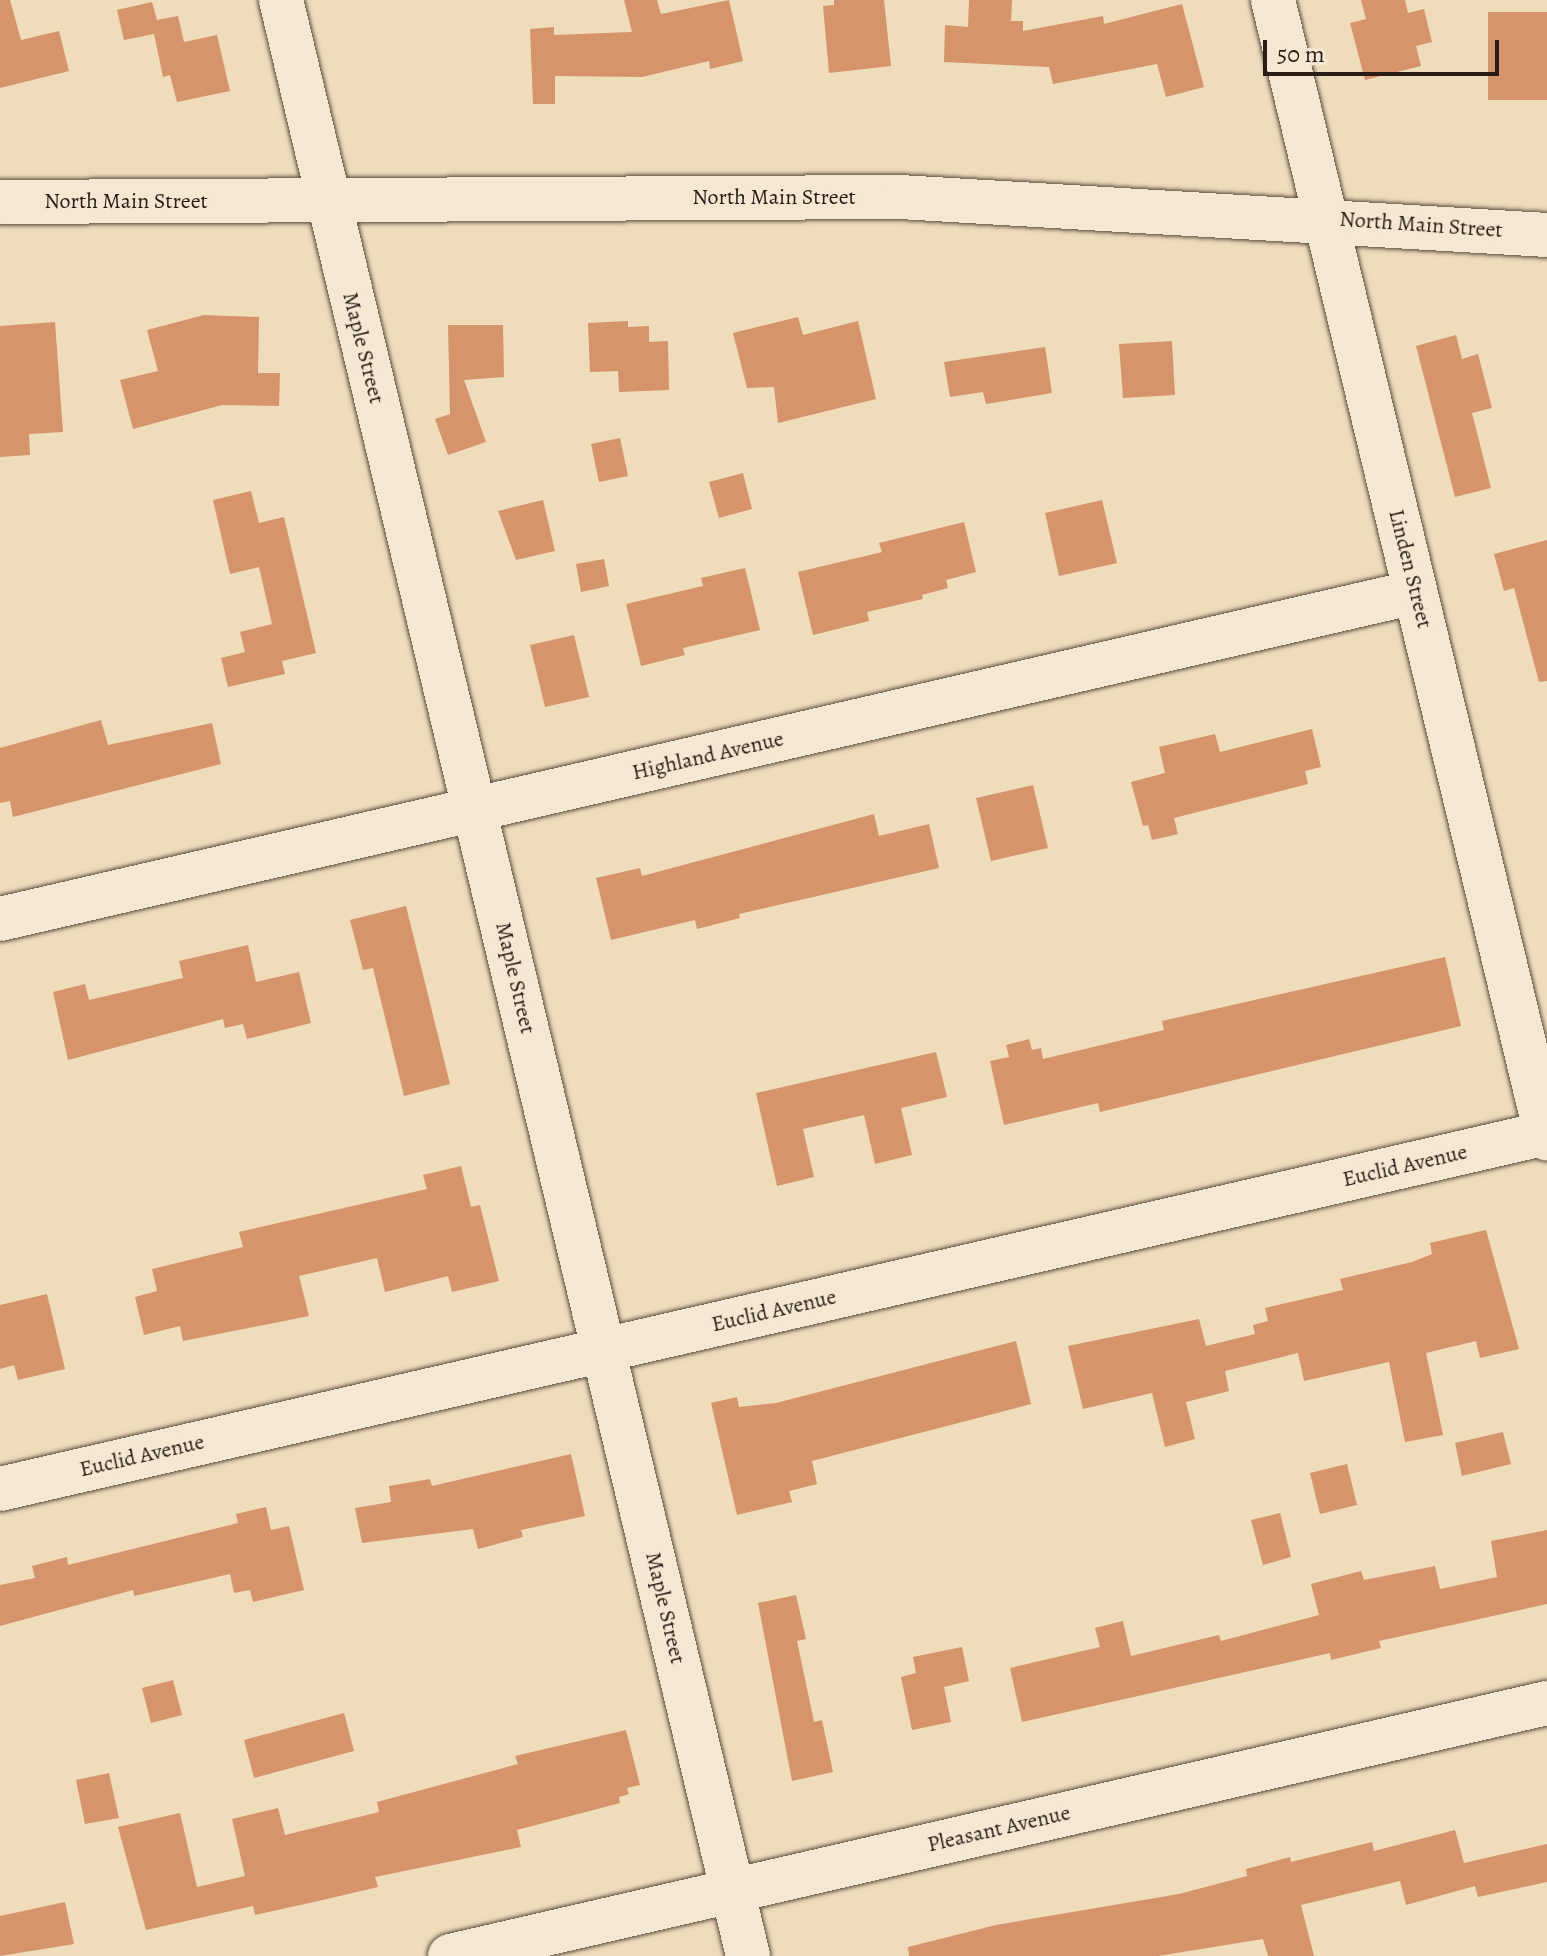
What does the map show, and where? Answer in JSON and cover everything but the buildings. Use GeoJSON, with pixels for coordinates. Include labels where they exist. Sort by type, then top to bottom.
{"type":"FeatureCollection","features":[{"type":"Feature","properties":{"kind":"street","name":"Maple Street"},"geometry":{"type":"LineString","coordinates":[[281,0],[748,1956]]}},
{"type":"Feature","properties":{"kind":"street","name":"Linden Street"},"geometry":{"type":"LineString","coordinates":[[1273,0],[1547,1135]]}},
{"type":"Feature","properties":{"kind":"street","name":"North Main Street"},"geometry":{"type":"LineString","coordinates":[[0,202],[912,197],[1325,218],[1547,235]]}},
{"type":"Feature","properties":{"kind":"street","name":"Highland Avenue"},"geometry":{"type":"LineString","coordinates":[[0,919],[1415,592]]}},
{"type":"Feature","properties":{"kind":"street","name":"Euclid Avenue"},"geometry":{"type":"LineString","coordinates":[[0,1489],[1547,1135]]}},
{"type":"Feature","properties":{"kind":"street","name":"Pleasant Avenue"},"geometry":{"type":"LineString","coordinates":[[450,1956],[1547,1703]]}}]}
